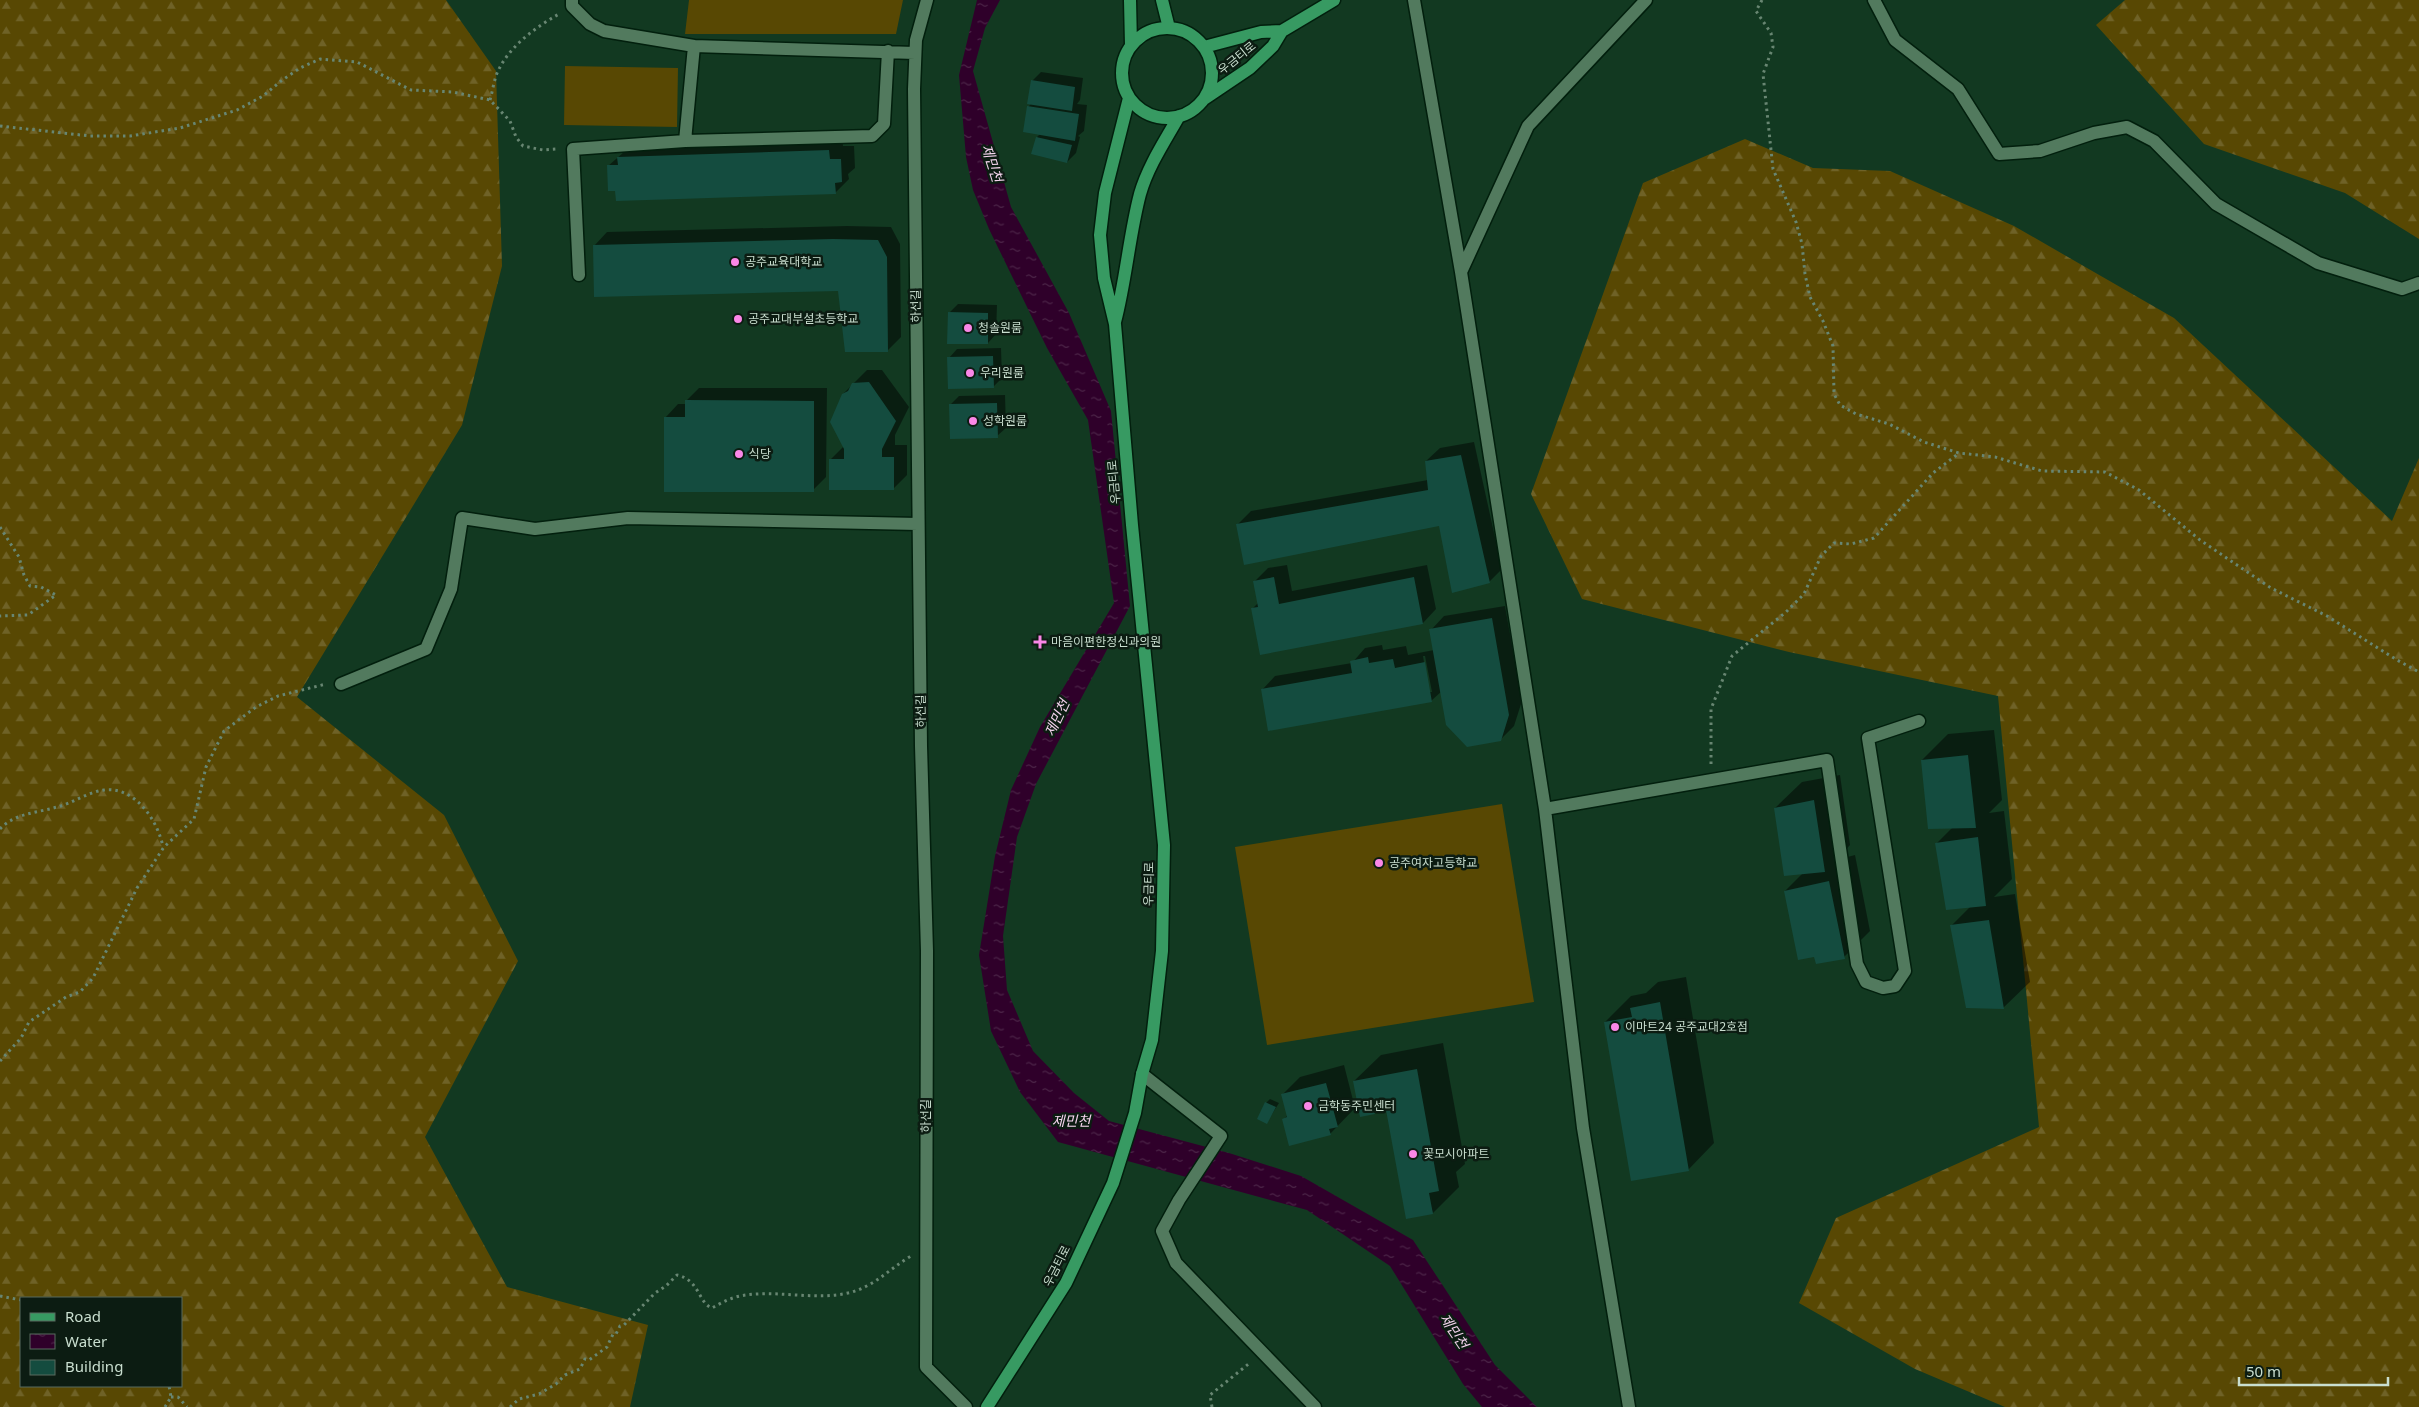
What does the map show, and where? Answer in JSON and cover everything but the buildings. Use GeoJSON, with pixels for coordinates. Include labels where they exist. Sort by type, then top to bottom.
{"type":"FeatureCollection","features":[{"type":"Feature","properties":{"kind":"main road"},"geometry":{"type":"LineString","coordinates":[[1130,0],[1131,45]]}},
{"type":"Feature","properties":{"kind":"main road"},"geometry":{"type":"LineString","coordinates":[[1162,0],[1169,28]]}},
{"type":"Feature","properties":{"kind":"main road","name":"우금티로"},"geometry":{"type":"LineString","coordinates":[[1204,48],[1261,32],[1282,31],[1334,0]]}},
{"type":"Feature","properties":{"kind":"main road"},"geometry":{"type":"LineString","coordinates":[[1169,28],[1182,30],[1195,37],[1204,48],[1210,61],[1212,74],[1209,88],[1202,100],[1192,110],[1179,116],[1165,118],[1151,115],[1139,108],[1129,98],[1123,85],[1122,71],[1124,57],[1131,45],[1142,35],[1154,29],[1169,28]]}},
{"type":"Feature","properties":{"kind":"main road","name":"우금티로"},"geometry":{"type":"LineString","coordinates":[[1202,100],[1250,68],[1273,46],[1282,31]]}},
{"type":"Feature","properties":{"kind":"main road","name":"우금티로"},"geometry":{"type":"LineString","coordinates":[[987,1407],[1066,1283],[1113,1183],[1134,1113],[1142,1074],[1152,1040],[1162,951],[1164,845],[1132,535],[1115,324],[1104,278],[1100,235],[1105,194],[1129,98]]}},
{"type":"Feature","properties":{"kind":"main road","name":"우금티로"},"geometry":{"type":"LineString","coordinates":[[1115,324],[1124,289],[1130,240],[1140,193],[1153,162],[1179,116]]}},
{"type":"Feature","properties":{"kind":"street","name":"하선길"},"geometry":{"type":"LineString","coordinates":[[927,0],[916,40],[914,89],[921,746],[927,950],[926,1367],[966,1407]]}},
{"type":"Feature","properties":{"kind":"street"},"geometry":{"type":"LineString","coordinates":[[1414,0],[1461,272],[1545,809],[1583,1128],[1629,1407]]}},
{"type":"Feature","properties":{"kind":"street"},"geometry":{"type":"LineString","coordinates":[[1461,272],[1528,126],[1646,0]]}},
{"type":"Feature","properties":{"kind":"street"},"geometry":{"type":"LineString","coordinates":[[1874,0],[1895,40],[1958,89],[1999,154],[2040,151],[2094,133],[2126,127],[2154,141],[2216,204],[2318,263],[2402,289],[2419,283]]}},
{"type":"Feature","properties":{"kind":"street"},"geometry":{"type":"LineString","coordinates":[[572,3],[590,24],[604,30],[694,46],[915,53]]}},
{"type":"Feature","properties":{"kind":"street"},"geometry":{"type":"LineString","coordinates":[[685,142],[694,46]]}},
{"type":"Feature","properties":{"kind":"street"},"geometry":{"type":"LineString","coordinates":[[579,275],[573,149],[685,142],[872,136],[884,124],[888,51]]}},
{"type":"Feature","properties":{"kind":"street"},"geometry":{"type":"LineString","coordinates":[[341,684],[426,649],[451,589],[462,518],[535,529],[628,518],[918,524]]}},
{"type":"Feature","properties":{"kind":"street"},"geometry":{"type":"LineString","coordinates":[[1545,809],[1827,760],[1857,964],[1866,982],[1883,988],[1895,986],[1905,971],[1868,738],[1919,721]]}},
{"type":"Feature","properties":{"kind":"street"},"geometry":{"type":"LineString","coordinates":[[1142,1074],[1221,1136],[1179,1200],[1162,1231],[1176,1263],[1315,1407]]}},
{"type":"Feature","properties":{"kind":"path"},"geometry":{"type":"LineString","coordinates":[[1762,0],[1756,12],[1771,33],[1773,47],[1763,74],[1773,169],[1796,222],[1802,244],[1805,274],[1810,297],[1824,321],[1832,346],[1834,394],[1840,405],[1856,414],[1889,424],[1924,442],[1959,453],[1995,458],[2042,471],[2105,472],[2139,490],[2200,540],[2271,588],[2327,616],[2419,672]]}},
{"type":"Feature","properties":{"kind":"path"},"geometry":{"type":"LineString","coordinates":[[490,100],[498,70],[510,53],[539,26],[572,3]]}},
{"type":"Feature","properties":{"kind":"path"},"geometry":{"type":"LineString","coordinates":[[0,126],[90,136],[130,136],[180,128],[237,110],[263,96],[281,80],[300,68],[320,59],[356,62],[411,90],[454,92],[490,100],[510,121],[516,137],[523,146],[543,150],[573,149]]}},
{"type":"Feature","properties":{"kind":"path"},"geometry":{"type":"LineString","coordinates":[[1709,779],[1713,753],[1711,709],[1732,656],[1786,612],[1804,594],[1821,556],[1834,543],[1851,544],[1874,538],[1933,472],[1959,453]]}},
{"type":"Feature","properties":{"kind":"path"},"geometry":{"type":"LineString","coordinates":[[0,527],[19,557],[24,575],[30,586],[41,587],[56,595],[28,615],[0,616]]}},
{"type":"Feature","properties":{"kind":"path"},"geometry":{"type":"LineString","coordinates":[[0,1061],[16,1044],[30,1022],[66,997],[80,992],[93,978],[137,888],[164,847],[194,820],[206,767],[224,731],[256,707],[278,696],[325,684],[341,684]]}},
{"type":"Feature","properties":{"kind":"path"},"geometry":{"type":"LineString","coordinates":[[0,829],[8,821],[23,815],[61,806],[105,790],[122,792],[152,817],[161,834],[164,847]]}},
{"type":"Feature","properties":{"kind":"path"},"geometry":{"type":"LineString","coordinates":[[510,1407],[519,1399],[539,1394],[556,1384],[565,1375],[580,1368],[586,1359],[589,1360],[603,1351],[620,1326],[624,1325],[655,1293],[666,1286],[677,1275],[691,1281],[707,1305],[712,1308],[730,1299],[752,1294],[826,1296],[862,1288],[881,1279],[902,1261],[925,1248]]}},
{"type":"Feature","properties":{"kind":"path"},"geometry":{"type":"LineString","coordinates":[[0,1296],[20,1300]]}},
{"type":"Feature","properties":{"kind":"path"},"geometry":{"type":"LineString","coordinates":[[1212,1407],[1210,1395],[1262,1352]]}},
{"type":"Feature","properties":{"kind":"path"},"geometry":{"type":"LineString","coordinates":[[165,1407],[171,1397],[169,1387]]}},
{"type":"Feature","properties":{"kind":"path"},"geometry":{"type":"LineString","coordinates":[[171,1397],[178,1397],[186,1407]]}},
{"type":"Feature","properties":{"kind":"green space"},"geometry":{"type":"Polygon","coordinates":[[[0,0],[446,0],[496,71],[502,266],[462,425],[297,697],[444,815],[518,961],[425,1137],[507,1287],[648,1325],[630,1407],[0,1407],[0,0]]]}},
{"type":"Feature","properties":{"kind":"green space"},"geometry":{"type":"Polygon","coordinates":[[[689,0],[903,0],[896,34],[685,34],[689,0]]]}},
{"type":"Feature","properties":{"kind":"green space"},"geometry":{"type":"Polygon","coordinates":[[[2125,0],[2419,0],[2419,239],[2345,193],[2204,144],[2096,25],[2125,0]]]}},
{"type":"Feature","properties":{"kind":"green space"},"geometry":{"type":"Polygon","coordinates":[[[565,66],[678,68],[677,127],[564,125],[565,66]]]}},
{"type":"Feature","properties":{"kind":"green space"},"geometry":{"type":"Polygon","coordinates":[[[1745,139],[1813,168],[1890,171],[2014,226],[2174,318],[2392,521],[2419,458],[2419,1407],[2005,1407],[1915,1369],[1799,1303],[1836,1218],[2039,1127],[1998,696],[1789,652],[1582,599],[1531,494],[1643,183],[1745,139]]]}},
{"type":"Feature","properties":{"kind":"green space"},"geometry":{"type":"Polygon","coordinates":[[[1502,804],[1534,1002],[1267,1045],[1235,847],[1502,804]]]}},
{"type":"Feature","properties":{"kind":"water","name":"제민천"},"geometry":{"type":"Polygon","coordinates":[[[977,0],[1000,0],[985,28],[973,71],[1011,207],[1069,313],[1111,411],[1130,606],[1036,784],[1017,837],[1003,936],[1007,990],[1033,1051],[1074,1093],[1109,1121],[1229,1153],[1301,1176],[1413,1240],[1495,1365],[1537,1407],[1482,1407],[1463,1384],[1390,1266],[1307,1210],[1058,1142],[1020,1092],[991,1031],[979,955],[995,856],[1011,790],[1040,727],[1114,603],[1088,420],[1047,348],[989,229],[973,190],[966,157],[959,75],[977,0]]]}},
{"type":"Feature","properties":{"kind":"place","name":"공주교육대학교"},"geometry":{"type":"Point","coordinates":[735,262]}},
{"type":"Feature","properties":{"kind":"place","name":"공주교대부설초등학교"},"geometry":{"type":"Point","coordinates":[738,319]}},
{"type":"Feature","properties":{"kind":"place","name":"청솔원룸"},"geometry":{"type":"Point","coordinates":[968,328]}},
{"type":"Feature","properties":{"kind":"place","name":"우리원룸"},"geometry":{"type":"Point","coordinates":[970,373]}},
{"type":"Feature","properties":{"kind":"place","name":"성학원룸"},"geometry":{"type":"Point","coordinates":[973,421]}},
{"type":"Feature","properties":{"kind":"place","name":"식당"},"geometry":{"type":"Point","coordinates":[739,454]}},
{"type":"Feature","properties":{"kind":"place","name":"마음이편한정신과의원"},"geometry":{"type":"Point","coordinates":[1040,642]}},
{"type":"Feature","properties":{"kind":"place","name":"공주여자고등학교"},"geometry":{"type":"Point","coordinates":[1379,863]}},
{"type":"Feature","properties":{"kind":"place","name":"이마트24 공주교대2호점"},"geometry":{"type":"Point","coordinates":[1615,1027]}},
{"type":"Feature","properties":{"kind":"place","name":"금학동주민센터"},"geometry":{"type":"Point","coordinates":[1308,1106]}},
{"type":"Feature","properties":{"kind":"place","name":"꽃모시아파트"},"geometry":{"type":"Point","coordinates":[1413,1154]}}]}
